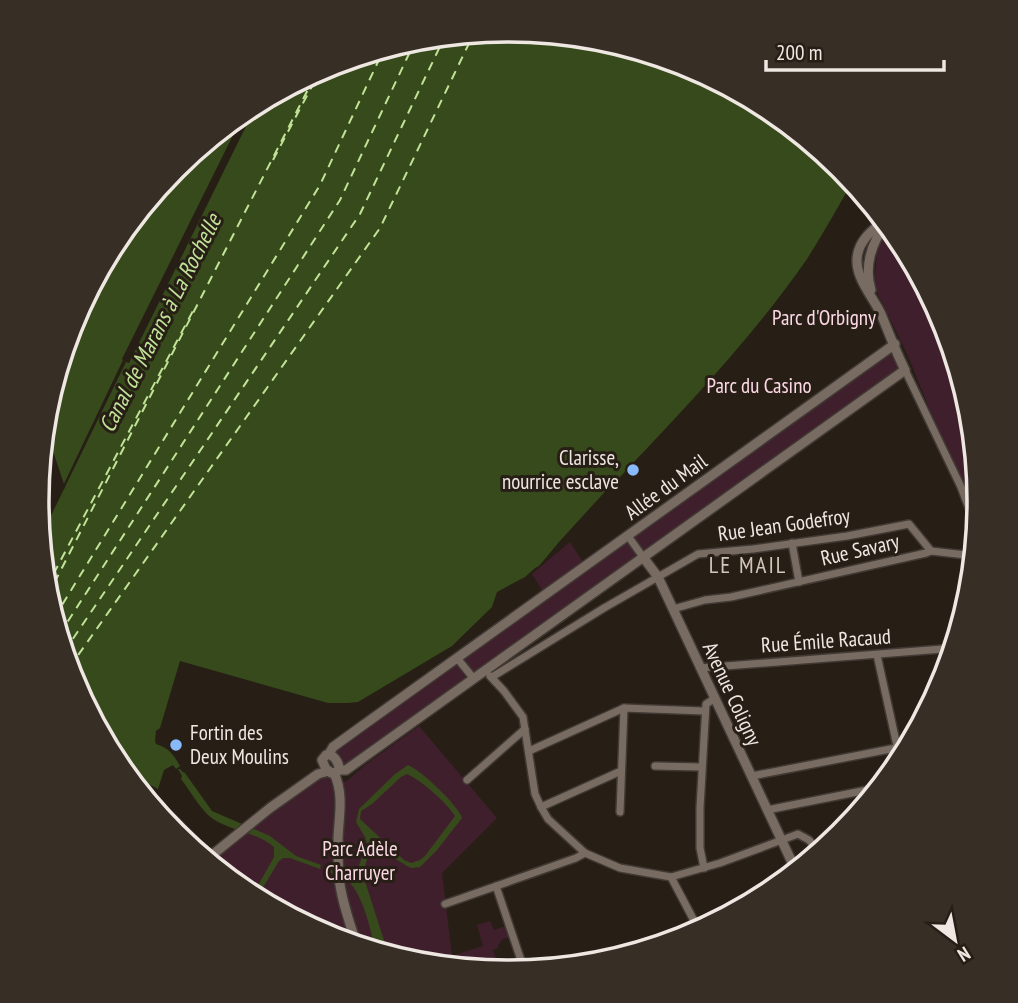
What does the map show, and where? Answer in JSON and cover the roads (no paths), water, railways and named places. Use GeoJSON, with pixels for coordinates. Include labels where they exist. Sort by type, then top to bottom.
{"type":"FeatureCollection","features":[{"type":"Feature","properties":{"kind":"street"},"geometry":{"type":"LineString","coordinates":[[880,231],[869,259],[869,284],[905,370],[968,506]]}},
{"type":"Feature","properties":{"kind":"street","name":"Allée du Mail"},"geometry":{"type":"LineString","coordinates":[[334,771],[338,764],[329,754],[333,747],[895,345]]}},
{"type":"Feature","properties":{"kind":"street","name":"Allée du Mail"},"geometry":{"type":"LineString","coordinates":[[214,854],[318,774],[346,770],[474,679],[488,674],[643,557],[905,370]]}},
{"type":"Feature","properties":{"kind":"street","name":"Rue Jean Godefroy"},"geometry":{"type":"LineString","coordinates":[[488,674],[698,554],[847,536],[909,524],[931,551]]}},
{"type":"Feature","properties":{"kind":"street","name":"Avenue Coligny"},"geometry":{"type":"LineString","coordinates":[[628,536],[658,577],[792,863]]}},
{"type":"Feature","properties":{"kind":"street"},"geometry":{"type":"LineString","coordinates":[[792,543],[799,582]]}},
{"type":"Feature","properties":{"kind":"street"},"geometry":{"type":"LineString","coordinates":[[931,551],[966,555]]}},
{"type":"Feature","properties":{"kind":"street","name":"Rue Savary"},"geometry":{"type":"LineString","coordinates":[[673,609],[931,551]]}},
{"type":"Feature","properties":{"kind":"street","name":"Rue Émile Racaud"},"geometry":{"type":"LineString","coordinates":[[700,668],[944,649]]}},
{"type":"Feature","properties":{"kind":"street"},"geometry":{"type":"LineString","coordinates":[[752,776],[896,748],[877,655]]}},
{"type":"Feature","properties":{"kind":"street"},"geometry":{"type":"LineString","coordinates":[[457,658],[474,679]]}},
{"type":"Feature","properties":{"kind":"street"},"geometry":{"type":"LineString","coordinates":[[488,674],[523,717],[535,794],[541,807],[548,819],[585,853],[620,868],[671,877],[720,863],[798,834],[813,846]]}},
{"type":"Feature","properties":{"kind":"street"},"geometry":{"type":"LineString","coordinates":[[704,868],[700,848],[704,711],[706,704],[714,699]]}},
{"type":"Feature","properties":{"kind":"street"},"geometry":{"type":"LineString","coordinates":[[529,751],[624,708],[704,711]]}},
{"type":"Feature","properties":{"kind":"street"},"geometry":{"type":"LineString","coordinates":[[620,812],[624,708]]}},
{"type":"Feature","properties":{"kind":"street"},"geometry":{"type":"LineString","coordinates":[[467,779],[525,729]]}},
{"type":"Feature","properties":{"kind":"street"},"geometry":{"type":"LineString","coordinates":[[654,766],[701,767]]}},
{"type":"Feature","properties":{"kind":"street"},"geometry":{"type":"LineString","coordinates":[[334,771],[341,792],[339,874],[354,934]]}},
{"type":"Feature","properties":{"kind":"street"},"geometry":{"type":"LineString","coordinates":[[541,807],[621,771]]}},
{"type":"Feature","properties":{"kind":"street"},"geometry":{"type":"LineString","coordinates":[[767,810],[866,790]]}},
{"type":"Feature","properties":{"kind":"street"},"geometry":{"type":"LineString","coordinates":[[445,904],[585,853]]}},
{"type":"Feature","properties":{"kind":"street"},"geometry":{"type":"LineString","coordinates":[[671,877],[695,922]]}},
{"type":"Feature","properties":{"kind":"street"},"geometry":{"type":"LineString","coordinates":[[496,886],[521,961]]}},
{"type":"Feature","properties":{"kind":"water","name":"Canal de Marans à La Rochelle"},"geometry":{"type":"Polygon","coordinates":[[[509,42],[569,46],[628,58],[657,66],[712,89],[764,119],[812,156],[847,191],[807,259],[786,288],[741,344],[620,477],[621,483],[612,484],[539,566],[497,592],[492,607],[452,646],[358,702],[348,703],[328,703],[180,661],[155,741],[171,752],[180,766],[176,769],[173,765],[164,770],[158,789],[144,781],[111,731],[84,677],[65,620],[53,561],[50,519],[65,487],[52,449],[65,383],[84,326],[127,246],[144,222],[184,177],[229,137],[306,89],[361,66],[449,46],[509,42]]]}},
{"type":"Feature","properties":{"kind":"water"},"geometry":{"type":"Polygon","coordinates":[[[408,765],[447,797],[462,818],[420,867],[411,868],[376,847],[369,851],[363,875],[385,944],[373,940],[361,901],[351,884],[342,877],[323,870],[324,867],[337,872],[356,873],[367,844],[356,822],[359,809],[408,765]],[[407,774],[361,811],[360,819],[404,860],[411,863],[425,856],[455,816],[426,786],[407,774]]]}},
{"type":"Feature","properties":{"kind":"water"},"geometry":{"type":"Polygon","coordinates":[[[178,769],[185,773],[212,811],[270,836],[296,856],[321,865],[320,869],[283,858],[262,889],[258,886],[274,857],[274,847],[208,815],[181,779],[178,769]]]}},
{"type":"Feature","properties":{"kind":"place","name":"Clarisse, nourrice esclave"},"geometry":{"type":"Point","coordinates":[633,470]}},
{"type":"Feature","properties":{"kind":"place","name":"Fortin des Deux Moulins"},"geometry":{"type":"Point","coordinates":[176,745]}},
{"type":"Feature","properties":{"kind":"district","name":"LE MAIL"},"geometry":{"type":"Point","coordinates":[748,565]}},
{"type":"Feature","properties":{"kind":"park label","name":"Parc d'Orbigny"},"geometry":{"type":"Point","coordinates":[824,318]}},
{"type":"Feature","properties":{"kind":"park label","name":"Parc du Casino"},"geometry":{"type":"Point","coordinates":[759,386]}},
{"type":"Feature","properties":{"kind":"park label","name":"Parc Adèle Charruyer"},"geometry":{"type":"Point","coordinates":[360,861]}}]}
